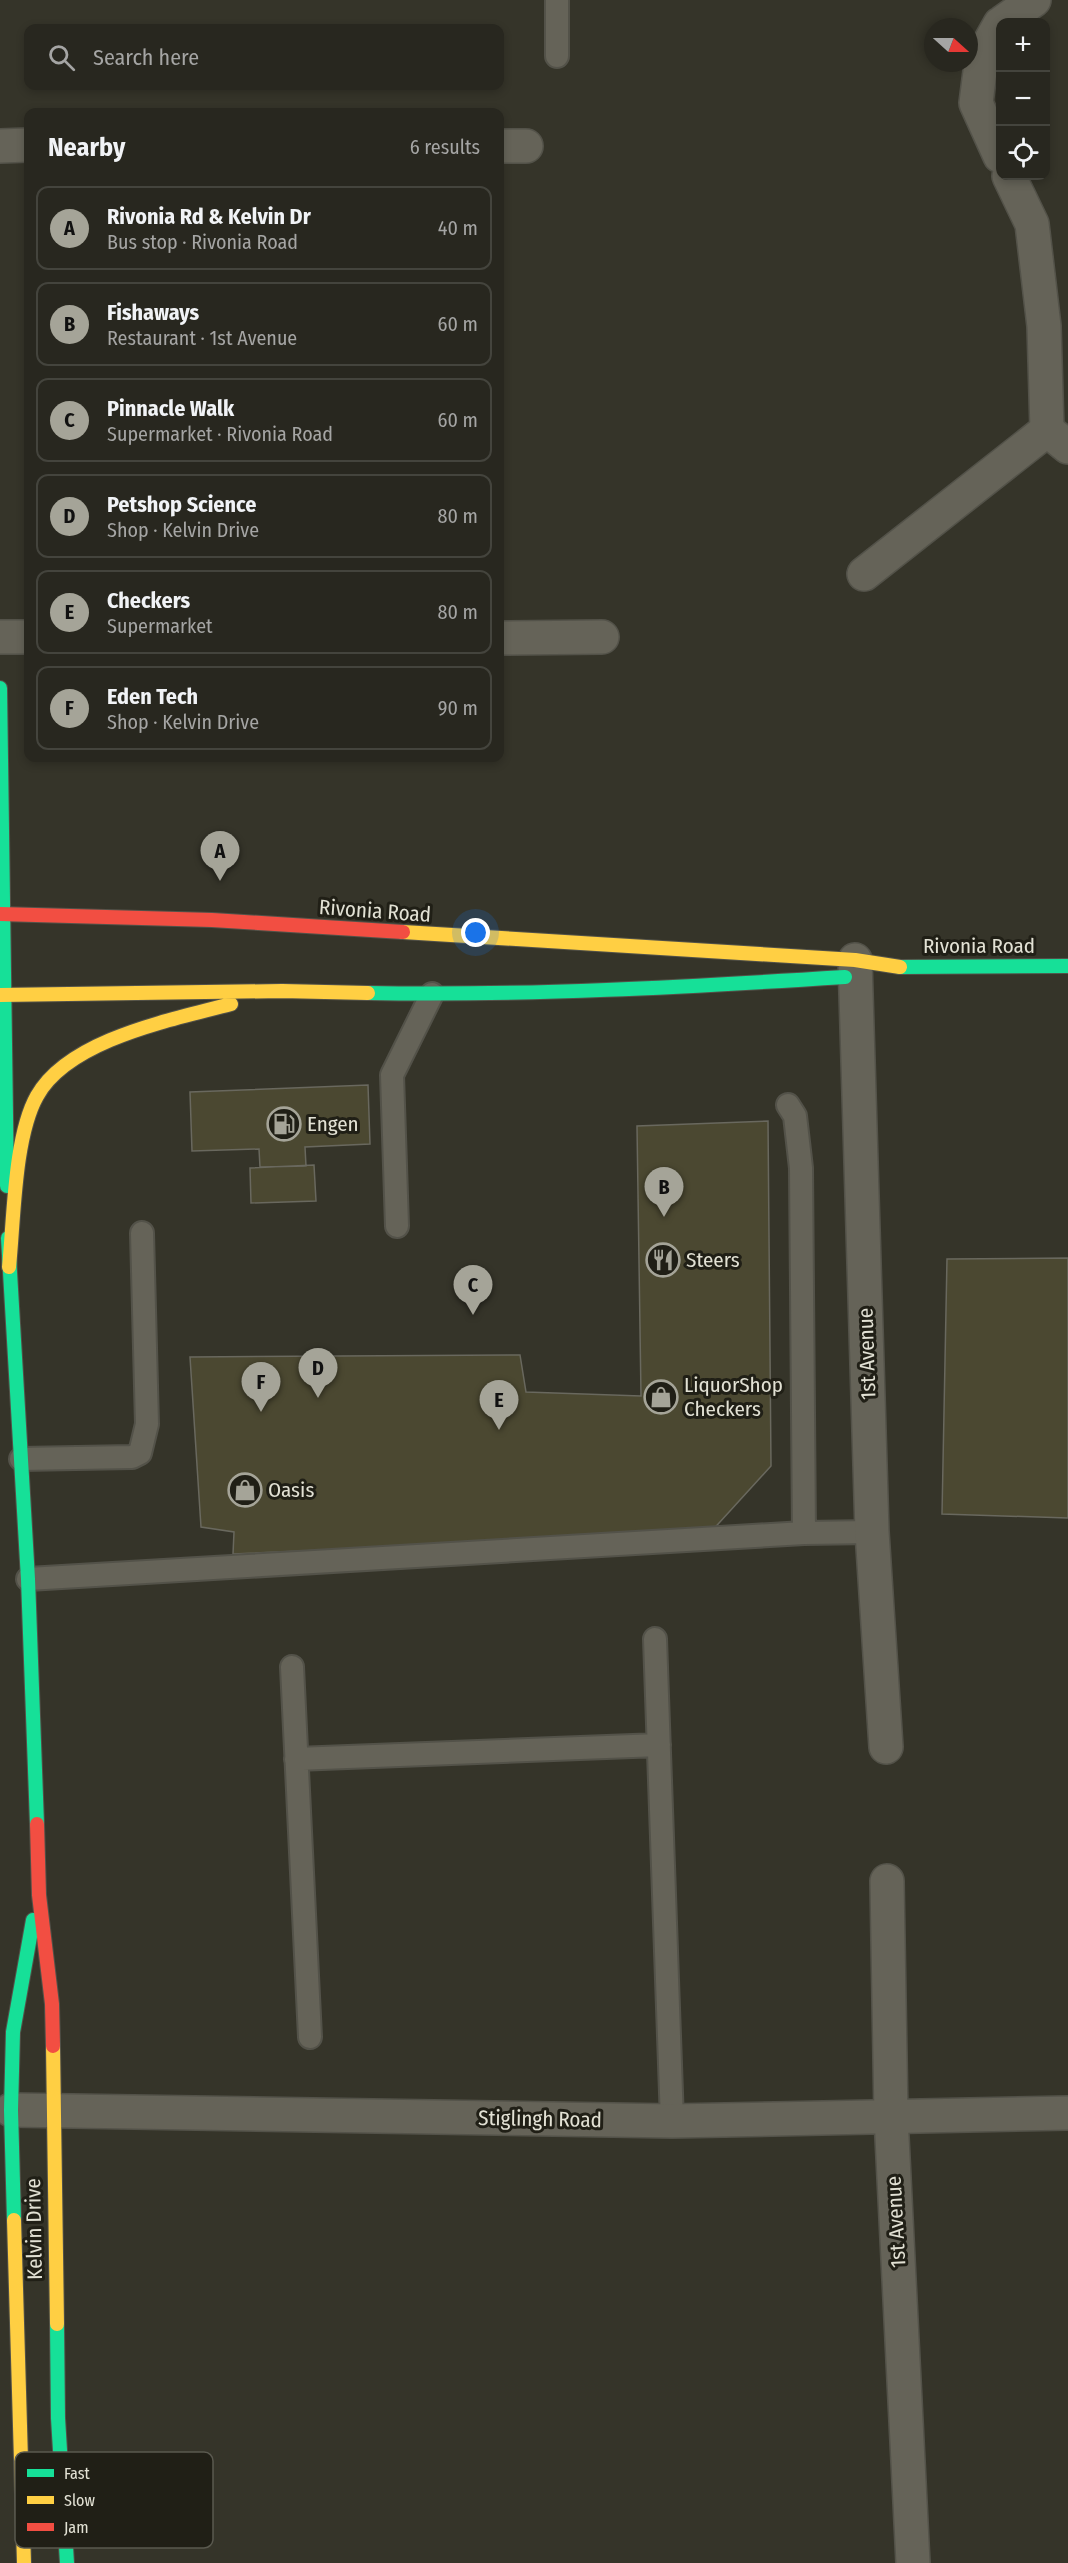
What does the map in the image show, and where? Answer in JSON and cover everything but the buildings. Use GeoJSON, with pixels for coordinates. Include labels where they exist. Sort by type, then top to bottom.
{"type":"FeatureCollection","features":[{"type":"Feature","properties":{"kind":"main road","name":"Kelvin Drive"},"geometry":{"type":"LineString","coordinates":[[0,688],[2,995],[9,1267],[28,1579],[39,1895],[52,2004],[52,2112],[60,2452]]}},
{"type":"Feature","properties":{"kind":"main road","name":"Rivonia Road"},"geometry":{"type":"LineString","coordinates":[[3,914],[212,920],[855,968]]}},
{"type":"Feature","properties":{"kind":"main road","name":"Rivonia Road"},"geometry":{"type":"LineString","coordinates":[[2,995],[282,991],[432,994],[645,989],[855,968],[1068,966]]}},
{"type":"Feature","properties":{"kind":"main road"},"geometry":{"type":"LineString","coordinates":[[9,1267],[25,1132],[37,1096],[52,1076],[78,1058],[137,1029],[282,991]]}},
{"type":"Feature","properties":{"kind":"main road","name":"Kelvin Drive"},"geometry":{"type":"LineString","coordinates":[[21,2452],[11,2110],[13,2032],[39,1895]]}},
{"type":"Feature","properties":{"kind":"main road","name":"Kelvin Drive"},"geometry":{"type":"LineString","coordinates":[[24,2548],[24,2563]]}},
{"type":"Feature","properties":{"kind":"main road","name":"Kelvin Drive"},"geometry":{"type":"LineString","coordinates":[[66,2548],[67,2563]]}},
{"type":"Feature","properties":{"kind":"street"},"geometry":{"type":"LineString","coordinates":[[1009,18],[1034,0]]}},
{"type":"Feature","properties":{"kind":"street"},"geometry":{"type":"LineString","coordinates":[[996,33],[982,56],[976,103],[996,147]]}},
{"type":"Feature","properties":{"kind":"street"},"geometry":{"type":"LineString","coordinates":[[0,146],[24,146]]}},
{"type":"Feature","properties":{"kind":"street"},"geometry":{"type":"LineString","coordinates":[[864,574],[1058,438],[1032,224],[1012,180]]}},
{"type":"Feature","properties":{"kind":"street"},"geometry":{"type":"LineString","coordinates":[[0,637],[24,637]]}},
{"type":"Feature","properties":{"kind":"street"},"geometry":{"type":"LineString","coordinates":[[504,638],[602,637]]}},
{"type":"Feature","properties":{"kind":"street","name":"1st Avenue"},"geometry":{"type":"LineString","coordinates":[[855,968],[872,1532],[886,1747]]}},
{"type":"Feature","properties":{"kind":"street","name":"1st Avenue"},"geometry":{"type":"LineString","coordinates":[[886,1881],[891,2117],[913,2563]]}},
{"type":"Feature","properties":{"kind":"street","name":"Stiglingh Road"},"geometry":{"type":"LineString","coordinates":[[11,2110],[672,2121],[1068,2113]]}},
{"type":"Feature","properties":{"kind":"lane"},"geometry":{"type":"LineString","coordinates":[[556,0],[557,56]]}},
{"type":"Feature","properties":{"kind":"lane"},"geometry":{"type":"LineString","coordinates":[[397,1226],[392,1075],[432,994]]}},
{"type":"Feature","properties":{"kind":"lane"},"geometry":{"type":"LineString","coordinates":[[788,1105],[795,1116],[801,1168],[804,1533]]}},
{"type":"Feature","properties":{"kind":"lane"},"geometry":{"type":"LineString","coordinates":[[21,1459],[132,1458],[140,1453],[147,1424],[142,1233]]}},
{"type":"Feature","properties":{"kind":"lane"},"geometry":{"type":"LineString","coordinates":[[28,1579],[804,1533],[872,1532]]}},
{"type":"Feature","properties":{"kind":"lane"},"geometry":{"type":"LineString","coordinates":[[655,1639],[672,2121]]}},
{"type":"Feature","properties":{"kind":"lane"},"geometry":{"type":"LineString","coordinates":[[292,1667],[310,2037]]}},
{"type":"Feature","properties":{"kind":"lane"},"geometry":{"type":"LineString","coordinates":[[296,1759],[659,1745]]}},
{"type":"Feature","properties":{"kind":"traffic: fast"},"geometry":{"type":"LineString","coordinates":[[0,688],[7,1186]]}},
{"type":"Feature","properties":{"kind":"traffic: fast"},"geometry":{"type":"LineString","coordinates":[[900,967],[1068,966]]}},
{"type":"Feature","properties":{"kind":"traffic: fast"},"geometry":{"type":"LineString","coordinates":[[368,993],[547,992],[845,977]]}},
{"type":"Feature","properties":{"kind":"traffic: fast"},"geometry":{"type":"LineString","coordinates":[[8,1238],[28,1579],[37,1824]]}},
{"type":"Feature","properties":{"kind":"traffic: fast"},"geometry":{"type":"LineString","coordinates":[[14,2220],[11,2110],[13,2032],[33,1920]]}},
{"type":"Feature","properties":{"kind":"traffic: fast"},"geometry":{"type":"LineString","coordinates":[[57,2324],[60,2452]]}},
{"type":"Feature","properties":{"kind":"traffic: fast"},"geometry":{"type":"LineString","coordinates":[[66,2548],[67,2563]]}},
{"type":"Feature","properties":{"kind":"traffic: slow"},"geometry":{"type":"LineString","coordinates":[[403,932],[855,960],[900,967]]}},
{"type":"Feature","properties":{"kind":"traffic: slow"},"geometry":{"type":"LineString","coordinates":[[0,995],[282,991],[368,993]]}},
{"type":"Feature","properties":{"kind":"traffic: slow"},"geometry":{"type":"LineString","coordinates":[[9,1267],[19,1155],[29,1113],[37,1096],[52,1076],[97,1046],[124,1035],[152,1025],[231,1004]]}},
{"type":"Feature","properties":{"kind":"traffic: slow"},"geometry":{"type":"LineString","coordinates":[[53,2046],[57,2324]]}},
{"type":"Feature","properties":{"kind":"traffic: slow"},"geometry":{"type":"LineString","coordinates":[[14,2220],[21,2452]]}},
{"type":"Feature","properties":{"kind":"traffic: slow"},"geometry":{"type":"LineString","coordinates":[[24,2548],[24,2563]]}},
{"type":"Feature","properties":{"kind":"traffic: jam"},"geometry":{"type":"LineString","coordinates":[[0,914],[212,920],[403,932]]}},
{"type":"Feature","properties":{"kind":"traffic: jam"},"geometry":{"type":"LineString","coordinates":[[37,1824],[39,1895],[52,2004],[53,2046]]}},
{"type":"Feature","properties":{"kind":"place","name":"Rivonia Rd & Kelvin Dr"},"geometry":{"type":"Point","coordinates":[220,881]}},
{"type":"Feature","properties":{"kind":"place","name":"Engen"},"geometry":{"type":"Point","coordinates":[284,1124]}},
{"type":"Feature","properties":{"kind":"place","name":"Fishaways"},"geometry":{"type":"Point","coordinates":[664,1217]}},
{"type":"Feature","properties":{"kind":"place","name":"Steers"},"geometry":{"type":"Point","coordinates":[663,1260]}},
{"type":"Feature","properties":{"kind":"place","name":"Pinnacle Walk"},"geometry":{"type":"Point","coordinates":[473,1315]}},
{"type":"Feature","properties":{"kind":"place","name":"LiquorShop Checkers"},"geometry":{"type":"Point","coordinates":[661,1397]}},
{"type":"Feature","properties":{"kind":"place","name":"Petshop Science"},"geometry":{"type":"Point","coordinates":[318,1398]}},
{"type":"Feature","properties":{"kind":"place","name":"Eden Tech"},"geometry":{"type":"Point","coordinates":[261,1412]}},
{"type":"Feature","properties":{"kind":"place","name":"Checkers"},"geometry":{"type":"Point","coordinates":[499,1430]}},
{"type":"Feature","properties":{"kind":"place","name":"Oasis"},"geometry":{"type":"Point","coordinates":[245,1490]}}]}
